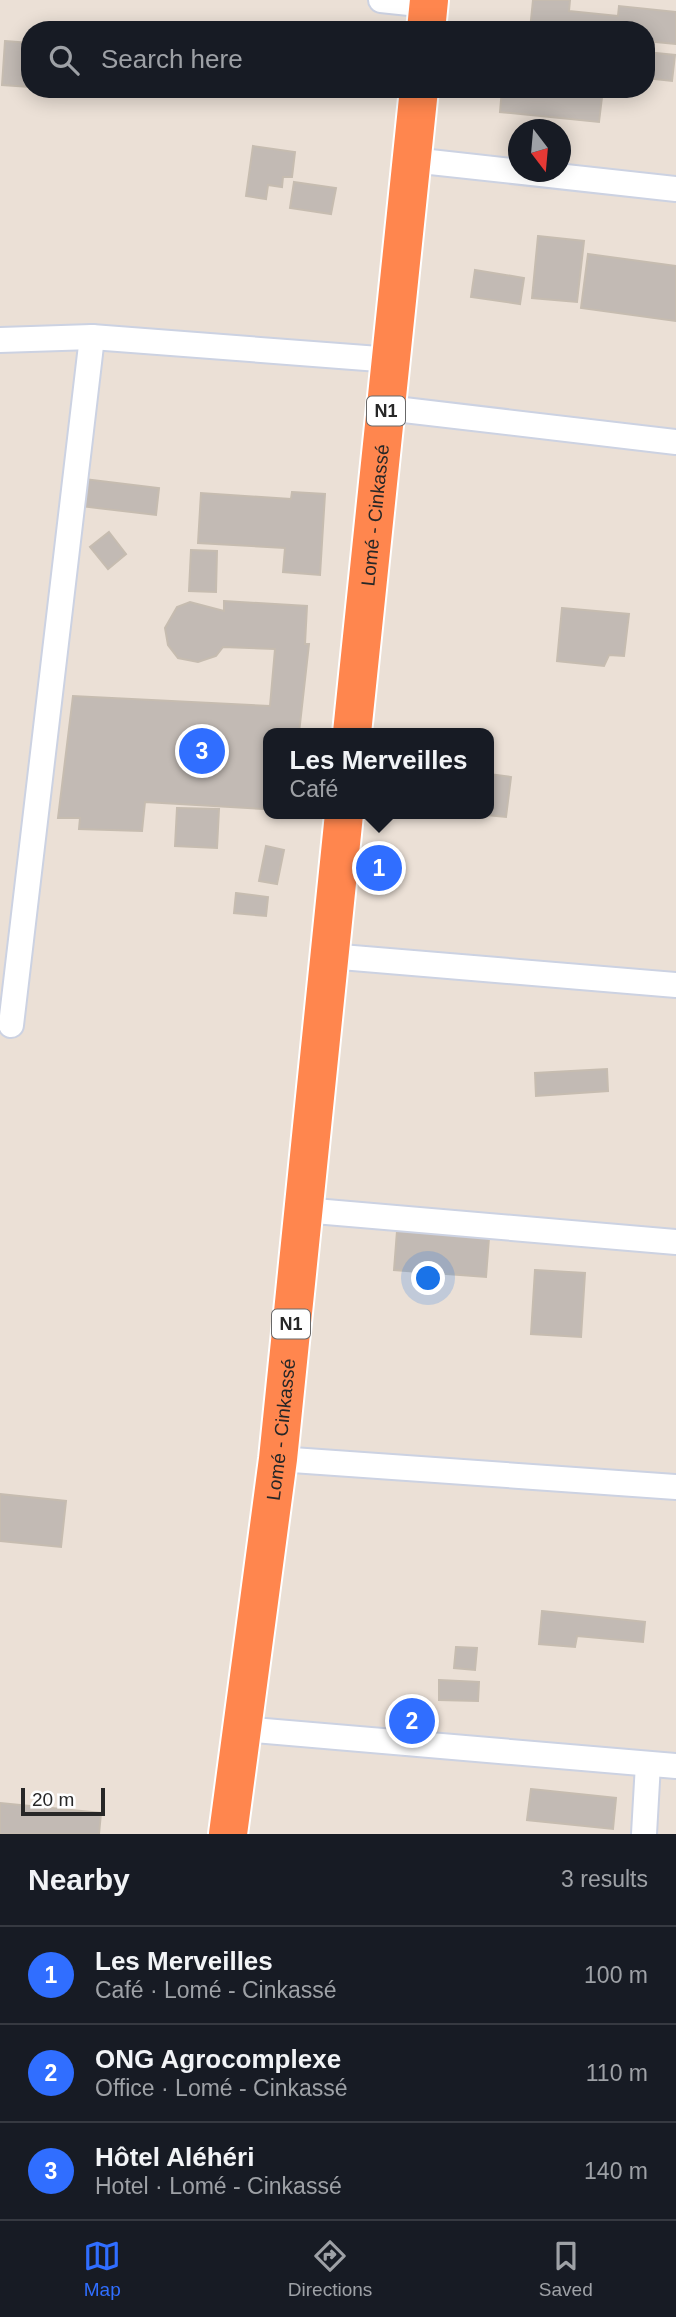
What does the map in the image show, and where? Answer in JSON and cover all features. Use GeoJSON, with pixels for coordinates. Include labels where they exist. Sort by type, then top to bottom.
{"type":"FeatureCollection","features":[{"type":"Feature","properties":{"kind":"highway","name":"Lomé - Cinkassé"},"geometry":{"type":"LineString","coordinates":[[353,728],[418,98]]}},
{"type":"Feature","properties":{"kind":"highway","name":"Lomé - Cinkassé"},"geometry":{"type":"LineString","coordinates":[[228,1834],[278,1459],[343,819]]}},
{"type":"Feature","properties":{"kind":"street"},"geometry":{"type":"LineString","coordinates":[[381,0],[428,12]]}},
{"type":"Feature","properties":{"kind":"street"},"geometry":{"type":"LineString","coordinates":[[412,160],[676,190]]}},
{"type":"Feature","properties":{"kind":"street"},"geometry":{"type":"LineString","coordinates":[[0,340],[92,337],[392,360]]}},
{"type":"Feature","properties":{"kind":"street"},"geometry":{"type":"LineString","coordinates":[[11,1025],[92,337]]}},
{"type":"Feature","properties":{"kind":"street"},"geometry":{"type":"LineString","coordinates":[[387,408],[676,442]]}},
{"type":"Feature","properties":{"kind":"street"},"geometry":{"type":"LineString","coordinates":[[329,956],[676,985]]}},
{"type":"Feature","properties":{"kind":"street"},"geometry":{"type":"LineString","coordinates":[[303,1210],[676,1242]]}},
{"type":"Feature","properties":{"kind":"street"},"geometry":{"type":"LineString","coordinates":[[278,1459],[676,1487]]}},
{"type":"Feature","properties":{"kind":"street"},"geometry":{"type":"LineString","coordinates":[[242,1729],[676,1766]]}},
{"type":"Feature","properties":{"kind":"street"},"geometry":{"type":"LineString","coordinates":[[644,1834],[648,1764]]}},
{"type":"Feature","properties":{"kind":"building"},"geometry":{"type":"Polygon","coordinates":[[[533,0],[570,0],[569,11],[618,16],[619,6],[676,12],[676,44],[655,42],[655,21],[531,21],[533,0]]]}},
{"type":"Feature","properties":{"kind":"building"},"geometry":{"type":"Polygon","coordinates":[[[5,41],[21,42],[21,86],[2,85],[5,41]]]}},
{"type":"Feature","properties":{"kind":"building"},"geometry":{"type":"Polygon","coordinates":[[[655,53],[675,55],[672,81],[655,79],[655,53]]]}},
{"type":"Feature","properties":{"kind":"building"},"geometry":{"type":"Polygon","coordinates":[[[501,98],[602,98],[599,122],[500,112],[501,98]]]}},
{"type":"Feature","properties":{"kind":"building"},"geometry":{"type":"Polygon","coordinates":[[[253,146],[295,152],[292,177],[283,177],[282,187],[268,185],[266,199],[246,196],[253,146]]]}},
{"type":"Feature","properties":{"kind":"building"},"geometry":{"type":"Polygon","coordinates":[[[294,182],[336,188],[331,214],[290,208],[294,182]]]}},
{"type":"Feature","properties":{"kind":"building"},"geometry":{"type":"Polygon","coordinates":[[[538,236],[584,241],[577,302],[532,298],[538,236]]]}},
{"type":"Feature","properties":{"kind":"building"},"geometry":{"type":"Polygon","coordinates":[[[588,254],[676,266],[676,321],[581,308],[588,254]]]}},
{"type":"Feature","properties":{"kind":"building"},"geometry":{"type":"Polygon","coordinates":[[[475,270],[524,278],[520,304],[471,297],[475,270]]]}},
{"type":"Feature","properties":{"kind":"building"},"geometry":{"type":"Polygon","coordinates":[[[84,479],[159,488],[156,515],[80,506],[84,479]]]}},
{"type":"Feature","properties":{"kind":"building"},"geometry":{"type":"Polygon","coordinates":[[[292,492],[325,494],[320,575],[283,572],[285,548],[198,543],[201,493],[291,499],[292,492]]]}},
{"type":"Feature","properties":{"kind":"building"},"geometry":{"type":"Polygon","coordinates":[[[109,532],[126,554],[108,569],[90,547],[109,532]]]}},
{"type":"Feature","properties":{"kind":"building"},"geometry":{"type":"Polygon","coordinates":[[[191,550],[217,551],[216,592],[189,591],[191,550]]]}},
{"type":"Feature","properties":{"kind":"building"},"geometry":{"type":"Polygon","coordinates":[[[224,601],[307,606],[305,644],[309,644],[300,728],[263,728],[263,809],[145,802],[142,831],[79,829],[80,818],[58,818],[73,696],[270,706],[275,649],[223,647],[216,656],[198,662],[178,658],[168,645],[165,628],[177,607],[190,602],[224,611],[224,601]]]}},
{"type":"Feature","properties":{"kind":"building"},"geometry":{"type":"Polygon","coordinates":[[[562,608],[629,614],[624,656],[609,655],[604,666],[557,661],[562,608]]]}},
{"type":"Feature","properties":{"kind":"building"},"geometry":{"type":"Polygon","coordinates":[[[494,775],[511,777],[506,817],[494,816],[494,775]]]}},
{"type":"Feature","properties":{"kind":"building"},"geometry":{"type":"Polygon","coordinates":[[[177,808],[219,809],[217,848],[175,846],[177,808]]]}},
{"type":"Feature","properties":{"kind":"building"},"geometry":{"type":"Polygon","coordinates":[[[266,846],[284,850],[277,884],[259,881],[266,846]]]}},
{"type":"Feature","properties":{"kind":"building"},"geometry":{"type":"Polygon","coordinates":[[[236,893],[268,897],[266,916],[234,913],[236,893]]]}},
{"type":"Feature","properties":{"kind":"building"},"geometry":{"type":"Polygon","coordinates":[[[607,1069],[608,1091],[536,1096],[535,1073],[607,1069]]]}},
{"type":"Feature","properties":{"kind":"building"},"geometry":{"type":"Polygon","coordinates":[[[397,1231],[489,1238],[486,1277],[394,1270],[397,1231]]]}},
{"type":"Feature","properties":{"kind":"building"},"geometry":{"type":"Polygon","coordinates":[[[535,1270],[585,1273],[581,1337],[531,1334],[535,1270]]]}},
{"type":"Feature","properties":{"kind":"building"},"geometry":{"type":"Polygon","coordinates":[[[0,1494],[66,1501],[61,1547],[0,1541],[0,1494]]]}},
{"type":"Feature","properties":{"kind":"building"},"geometry":{"type":"Polygon","coordinates":[[[542,1611],[645,1622],[643,1642],[577,1636],[575,1647],[539,1644],[542,1611]]]}},
{"type":"Feature","properties":{"kind":"building"},"geometry":{"type":"Polygon","coordinates":[[[456,1647],[477,1648],[475,1670],[454,1668],[456,1647]]]}},
{"type":"Feature","properties":{"kind":"building"},"geometry":{"type":"Polygon","coordinates":[[[439,1680],[479,1682],[478,1701],[439,1700],[439,1680]]]}},
{"type":"Feature","properties":{"kind":"building"},"geometry":{"type":"Polygon","coordinates":[[[531,1789],[616,1798],[613,1829],[527,1820],[531,1789]]]}},
{"type":"Feature","properties":{"kind":"building"},"geometry":{"type":"Polygon","coordinates":[[[0,1803],[101,1813],[99,1834],[0,1834],[0,1803]]]}},
{"type":"Feature","properties":{"kind":"place","name":"Hôtel Aléhéri"},"geometry":{"type":"Point","coordinates":[202,751]}},
{"type":"Feature","properties":{"kind":"place","name":"Les Merveilles"},"geometry":{"type":"Point","coordinates":[379,868]}},
{"type":"Feature","properties":{"kind":"place","name":"ONG Agrocomplexe"},"geometry":{"type":"Point","coordinates":[412,1721]}}]}
